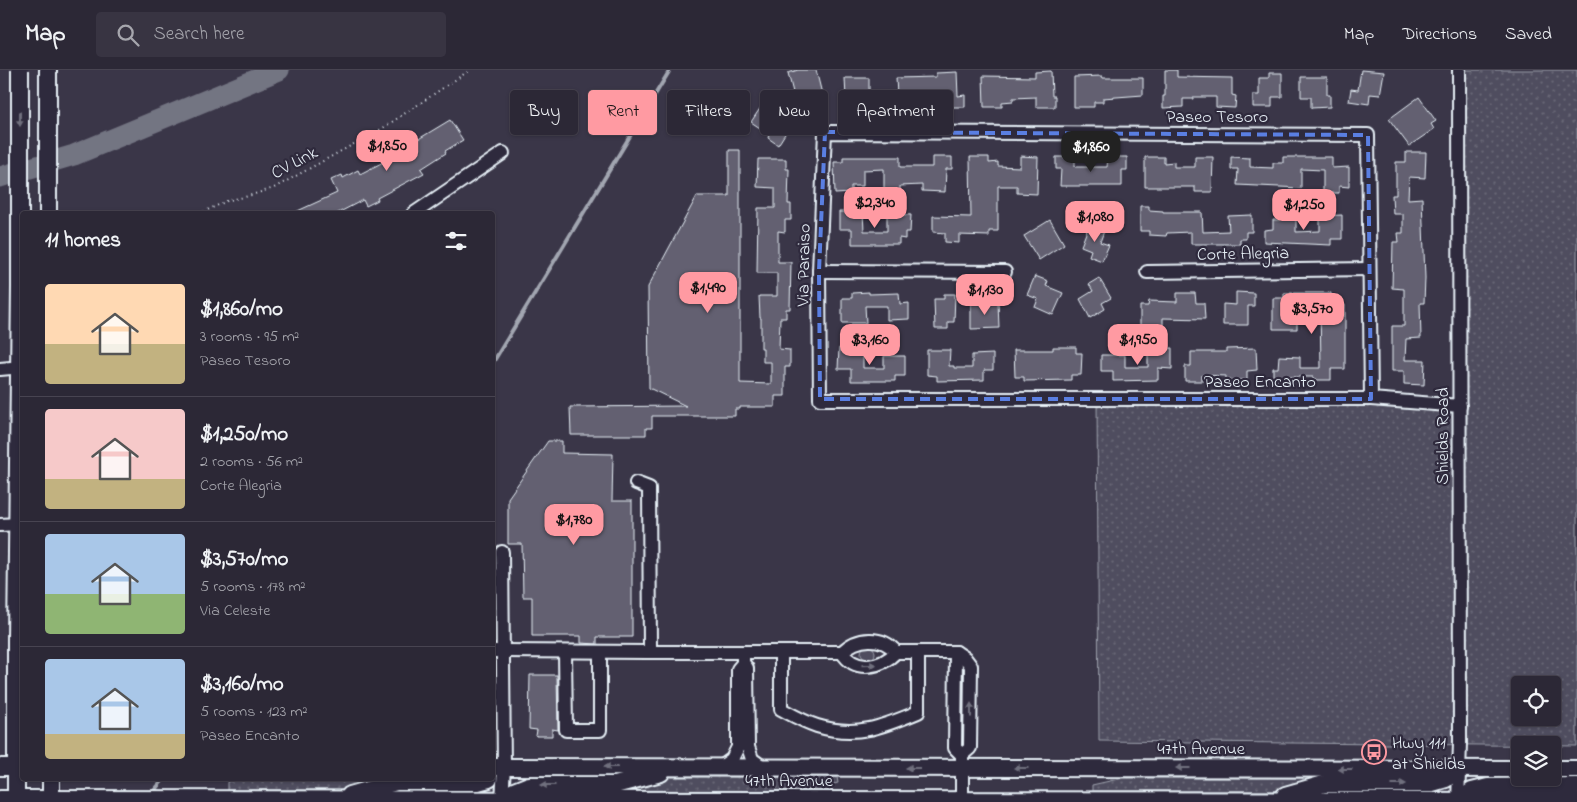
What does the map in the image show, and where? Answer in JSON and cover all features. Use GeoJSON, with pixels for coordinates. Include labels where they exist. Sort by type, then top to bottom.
{"type":"FeatureCollection","features":[{"type":"Feature","properties":{"kind":"main road"},"geometry":{"type":"LineString","coordinates":[[20,70],[20,287]]}},
{"type":"Feature","properties":{"kind":"main road"},"geometry":{"type":"LineString","coordinates":[[48,70],[48,211]]}},
{"type":"Feature","properties":{"kind":"main road"},"geometry":{"type":"LineString","coordinates":[[11,800],[20,479]]}},
{"type":"Feature","properties":{"kind":"main road","name":"47th Avenue"},"geometry":{"type":"LineString","coordinates":[[495,773],[962,761],[1459,769],[1511,768]]}},
{"type":"Feature","properties":{"kind":"main road"},"geometry":{"type":"LineString","coordinates":[[500,801],[514,791],[529,785],[615,785],[682,767]]}},
{"type":"Feature","properties":{"kind":"main road"},"geometry":{"type":"LineString","coordinates":[[1266,801],[1324,784],[1429,784],[1446,779],[1459,769]]}},
{"type":"Feature","properties":{"kind":"main road"},"geometry":{"type":"LineString","coordinates":[[1561,769],[1577,769]]}},
{"type":"Feature","properties":{"kind":"main road"},"geometry":{"type":"LineString","coordinates":[[51,781],[51,801]]}},
{"type":"Feature","properties":{"kind":"main road","name":"47th Avenue"},"geometry":{"type":"LineString","coordinates":[[331,800],[396,782],[480,781]]}},
{"type":"Feature","properties":{"kind":"main road"},"geometry":{"type":"LineString","coordinates":[[1458,802],[1472,791],[1488,787],[1577,786]]}},
{"type":"Feature","properties":{"kind":"main road","name":"47th Avenue"},"geometry":{"type":"LineString","coordinates":[[11,800],[1575,802]]}},
{"type":"Feature","properties":{"kind":"street","name":"Shields Road"},"geometry":{"type":"LineString","coordinates":[[1458,802],[1459,70]]}},
{"type":"Feature","properties":{"kind":"street","name":"Paseo Tesoro"},"geometry":{"type":"LineString","coordinates":[[828,132],[1368,134],[1369,269]]}},
{"type":"Feature","properties":{"kind":"street","name":"Via Paraiso"},"geometry":{"type":"LineString","coordinates":[[820,399],[820,271],[825,135]]}},
{"type":"Feature","properties":{"kind":"street"},"geometry":{"type":"LineString","coordinates":[[417,211],[503,153]]}},
{"type":"Feature","properties":{"kind":"street"},"geometry":{"type":"LineString","coordinates":[[1369,269],[1371,399]]}},
{"type":"Feature","properties":{"kind":"street","name":"Corte Alegria"},"geometry":{"type":"LineString","coordinates":[[1147,272],[1369,269]]}},
{"type":"Feature","properties":{"kind":"street"},"geometry":{"type":"LineString","coordinates":[[820,271],[1006,272]]}},
{"type":"Feature","properties":{"kind":"street"},"geometry":{"type":"LineString","coordinates":[[0,369],[20,368]]}},
{"type":"Feature","properties":{"kind":"street","name":"Paseo Encanto"},"geometry":{"type":"LineString","coordinates":[[820,399],[1371,399],[1460,406]]}},
{"type":"Feature","properties":{"kind":"street"},"geometry":{"type":"LineString","coordinates":[[636,483],[649,488],[650,646],[647,652]]}},
{"type":"Feature","properties":{"kind":"street"},"geometry":{"type":"LineString","coordinates":[[0,525],[18,524]]}},
{"type":"Feature","properties":{"kind":"street"},"geometry":{"type":"LineString","coordinates":[[500,801],[495,773],[498,582],[502,552]]}},
{"type":"Feature","properties":{"kind":"street"},"geometry":{"type":"LineString","coordinates":[[498,651],[647,652],[743,657],[782,652],[842,652],[852,643],[869,640],[885,643],[896,652],[956,652],[965,658],[971,666],[970,748],[962,761],[962,801]]}},
{"type":"Feature","properties":{"kind":"street"},"geometry":{"type":"LineString","coordinates":[[565,652],[566,730],[600,730],[600,652]]}},
{"type":"Feature","properties":{"kind":"street"},"geometry":{"type":"LineString","coordinates":[[782,652],[781,709],[816,726],[850,732],[884,727],[918,712],[918,652]]}},
{"type":"Feature","properties":{"kind":"street"},"geometry":{"type":"LineString","coordinates":[[842,652],[851,662],[868,667],[885,662],[896,652]]}},
{"type":"Feature","properties":{"kind":"street"},"geometry":{"type":"LineString","coordinates":[[721,767],[732,759],[738,747],[738,669],[743,657]]}},
{"type":"Feature","properties":{"kind":"street"},"geometry":{"type":"LineString","coordinates":[[743,657],[747,668],[748,747],[752,759],[763,767]]}},
{"type":"Feature","properties":{"kind":"path","name":"CV Link"},"geometry":{"type":"LineString","coordinates":[[205,211],[229,200],[274,188],[383,128],[470,70]]}},
{"type":"Feature","properties":{"kind":"highlighted area"},"geometry":{"type":"Polygon","coordinates":[[[825,132],[1368,135],[1371,399],[820,399],[819,271],[825,132]]]}},
{"type":"Feature","properties":{"kind":"shaded area"},"geometry":{"type":"Polygon","coordinates":[[[1459,70],[1577,70],[1577,746],[1561,746],[1561,736],[1511,736],[1511,745],[1099,741],[1097,399],[1459,406],[1459,70]]]}},
{"type":"Feature","properties":{"kind":"shaded area"},"geometry":{"type":"Polygon","coordinates":[[[865,646],[871,646],[875,653],[871,660],[865,660],[861,656],[861,650],[865,646]]]}},
{"type":"Feature","properties":{"kind":"shaded area"},"geometry":{"type":"Polygon","coordinates":[[[669,777],[837,777],[838,783],[804,791],[635,791],[635,785],[669,777]]]}},
{"type":"Feature","properties":{"kind":"shaded area"},"geometry":{"type":"Polygon","coordinates":[[[1123,778],[1303,778],[1303,784],[1273,791],[1092,791],[1092,785],[1123,778]]]}},
{"type":"Feature","properties":{"kind":"shaded area"},"geometry":{"type":"Polygon","coordinates":[[[373,781],[354,788],[341,790],[227,790],[227,782],[373,781]]]}},
{"type":"Feature","properties":{"kind":"building"},"geometry":{"type":"Polygon","coordinates":[[[798,70],[816,70],[821,90],[792,90],[788,73],[798,70]]]}},
{"type":"Feature","properties":{"kind":"building"},"geometry":{"type":"Polygon","coordinates":[[[1165,70],[1177,70],[1177,77],[1232,78],[1232,95],[1236,96],[1235,108],[1216,107],[1216,97],[1193,97],[1193,99],[1183,99],[1183,107],[1163,108],[1165,70]]]}},
{"type":"Feature","properties":{"kind":"building"},"geometry":{"type":"Polygon","coordinates":[[[1361,70],[1384,72],[1380,95],[1370,94],[1369,104],[1349,101],[1351,89],[1358,90],[1361,70]]]}},
{"type":"Feature","properties":{"kind":"building"},"geometry":{"type":"Polygon","coordinates":[[[1051,71],[1052,96],[1055,96],[1055,107],[1036,107],[1036,97],[1013,98],[1013,101],[1002,102],[1002,107],[984,107],[983,76],[1035,77],[1035,72],[1051,71]]]}},
{"type":"Feature","properties":{"kind":"building"},"geometry":{"type":"Polygon","coordinates":[[[957,72],[958,96],[965,95],[965,107],[953,107],[953,90],[897,90],[896,78],[936,77],[936,73],[957,72]]]}},
{"type":"Feature","properties":{"kind":"building"},"geometry":{"type":"Polygon","coordinates":[[[1269,73],[1282,73],[1282,97],[1272,97],[1272,107],[1253,107],[1253,95],[1259,95],[1259,78],[1269,78],[1269,73]]]}},
{"type":"Feature","properties":{"kind":"building"},"geometry":{"type":"Polygon","coordinates":[[[1102,76],[1103,78],[1143,78],[1143,95],[1103,98],[1103,102],[1094,102],[1094,107],[1074,107],[1074,77],[1102,76]]]}},
{"type":"Feature","properties":{"kind":"building"},"geometry":{"type":"Polygon","coordinates":[[[1301,77],[1327,77],[1327,95],[1330,95],[1330,107],[1311,108],[1311,97],[1301,97],[1301,77]]]}},
{"type":"Feature","properties":{"kind":"building"},"geometry":{"type":"Polygon","coordinates":[[[845,78],[869,78],[869,90],[846,90],[845,78]]]}},
{"type":"Feature","properties":{"kind":"building"},"geometry":{"type":"Polygon","coordinates":[[[1419,97],[1436,121],[1431,124],[1434,129],[1409,146],[1389,119],[1419,97]]]}},
{"type":"Feature","properties":{"kind":"building"},"geometry":{"type":"Polygon","coordinates":[[[760,108],[760,128],[751,122],[760,108]]]}},
{"type":"Feature","properties":{"kind":"building"},"geometry":{"type":"Polygon","coordinates":[[[450,120],[463,140],[421,169],[424,173],[377,198],[378,200],[366,206],[363,200],[342,211],[298,211],[337,193],[331,180],[342,175],[343,178],[358,170],[360,174],[393,157],[388,148],[399,142],[402,149],[450,120]]]}},
{"type":"Feature","properties":{"kind":"building"},"geometry":{"type":"Polygon","coordinates":[[[769,135],[784,135],[778,145],[768,138],[769,135]]]}},
{"type":"Feature","properties":{"kind":"building"},"geometry":{"type":"Polygon","coordinates":[[[729,150],[740,150],[740,383],[771,384],[771,362],[763,362],[763,348],[761,348],[759,296],[777,296],[777,273],[757,273],[758,208],[775,208],[775,188],[757,187],[758,159],[786,159],[786,169],[789,169],[788,204],[791,204],[791,220],[785,220],[785,232],[778,231],[778,262],[791,262],[790,309],[786,309],[786,318],[780,318],[779,349],[790,350],[790,367],[785,367],[785,396],[775,396],[775,407],[740,407],[740,409],[735,409],[735,416],[652,416],[652,428],[646,428],[646,435],[571,435],[570,407],[686,406],[649,388],[648,287],[697,196],[729,196],[729,150]]]}},
{"type":"Feature","properties":{"kind":"building"},"geometry":{"type":"Polygon","coordinates":[[[1406,152],[1426,152],[1425,178],[1409,177],[1408,199],[1422,198],[1425,278],[1424,303],[1420,303],[1421,338],[1406,339],[1405,360],[1425,360],[1424,385],[1404,384],[1404,371],[1392,371],[1392,326],[1404,326],[1404,289],[1392,288],[1393,242],[1399,242],[1398,233],[1403,233],[1403,214],[1393,214],[1392,195],[1396,195],[1396,162],[1406,162],[1406,152]]]}},
{"type":"Feature","properties":{"kind":"building"},"geometry":{"type":"Polygon","coordinates":[[[1020,156],[1038,157],[1037,194],[1017,193],[1017,186],[998,186],[998,231],[989,231],[989,236],[959,235],[959,243],[945,242],[945,233],[933,232],[933,216],[971,217],[970,157],[989,157],[989,163],[998,162],[998,166],[1020,167],[1020,156]]]}},
{"type":"Feature","properties":{"kind":"building"},"geometry":{"type":"Polygon","coordinates":[[[843,157],[900,157],[900,167],[932,167],[932,157],[952,157],[952,169],[946,169],[945,192],[922,191],[922,185],[900,186],[900,192],[884,192],[884,169],[863,170],[863,186],[851,186],[851,193],[835,194],[834,162],[843,162],[843,157]]]}},
{"type":"Feature","properties":{"kind":"building"},"geometry":{"type":"Polygon","coordinates":[[[1056,157],[1075,157],[1075,167],[1107,167],[1108,157],[1127,157],[1127,170],[1122,170],[1122,186],[1060,186],[1061,169],[1056,169],[1056,157]]]}},
{"type":"Feature","properties":{"kind":"building"},"geometry":{"type":"Polygon","coordinates":[[[1145,157],[1164,157],[1164,163],[1174,162],[1174,167],[1195,167],[1195,157],[1213,157],[1212,192],[1195,192],[1195,187],[1145,187],[1145,157]]]}},
{"type":"Feature","properties":{"kind":"building"},"geometry":{"type":"Polygon","coordinates":[[[1231,157],[1250,158],[1250,167],[1273,168],[1273,163],[1283,163],[1283,157],[1332,157],[1332,168],[1349,167],[1349,187],[1339,186],[1339,193],[1323,193],[1323,170],[1301,169],[1301,188],[1237,185],[1238,169],[1231,169],[1231,157]]]}},
{"type":"Feature","properties":{"kind":"building"},"geometry":{"type":"Polygon","coordinates":[[[1140,206],[1149,206],[1149,210],[1163,212],[1202,212],[1203,232],[1229,231],[1228,216],[1252,215],[1252,232],[1246,232],[1246,239],[1240,239],[1240,244],[1191,244],[1191,232],[1167,233],[1166,236],[1149,235],[1149,231],[1140,231],[1140,206]]]}},
{"type":"Feature","properties":{"kind":"building"},"geometry":{"type":"Polygon","coordinates":[[[1296,210],[1296,232],[1320,231],[1320,216],[1342,215],[1342,239],[1331,239],[1331,245],[1264,242],[1264,230],[1273,229],[1273,220],[1280,220],[1280,211],[1296,210]]]}},
{"type":"Feature","properties":{"kind":"building"},"geometry":{"type":"Polygon","coordinates":[[[839,212],[863,212],[864,231],[887,231],[887,214],[911,215],[910,232],[905,232],[905,239],[899,238],[899,244],[852,244],[852,229],[839,229],[839,212]]]}},
{"type":"Feature","properties":{"kind":"building"},"geometry":{"type":"Polygon","coordinates":[[[1050,220],[1064,244],[1039,260],[1024,236],[1050,220]]]}},
{"type":"Feature","properties":{"kind":"building"},"geometry":{"type":"Polygon","coordinates":[[[1089,225],[1104,231],[1100,242],[1109,245],[1102,261],[1089,256],[1091,250],[1081,246],[1089,225]]]}},
{"type":"Feature","properties":{"kind":"building"},"geometry":{"type":"Polygon","coordinates":[[[1035,276],[1048,281],[1046,286],[1063,293],[1053,315],[1035,307],[1038,299],[1027,295],[1035,276]]]}},
{"type":"Feature","properties":{"kind":"building"},"geometry":{"type":"Polygon","coordinates":[[[1099,278],[1111,298],[1102,303],[1105,309],[1090,318],[1080,299],[1093,291],[1089,284],[1099,278]]]}},
{"type":"Feature","properties":{"kind":"building"},"geometry":{"type":"Polygon","coordinates":[[[869,292],[869,294],[899,293],[900,304],[909,303],[909,319],[887,320],[887,306],[865,306],[866,323],[842,323],[842,298],[852,298],[852,293],[869,292]]]}},
{"type":"Feature","properties":{"kind":"building"},"geometry":{"type":"Polygon","coordinates":[[[1236,292],[1254,293],[1254,306],[1248,306],[1248,325],[1223,325],[1223,304],[1236,305],[1236,292]]]}},
{"type":"Feature","properties":{"kind":"building"},"geometry":{"type":"Polygon","coordinates":[[[1177,293],[1195,293],[1196,303],[1204,303],[1205,319],[1163,318],[1163,327],[1140,326],[1140,306],[1148,306],[1149,301],[1177,302],[1177,293]]]}},
{"type":"Feature","properties":{"kind":"building"},"geometry":{"type":"Polygon","coordinates":[[[1284,293],[1331,293],[1331,305],[1345,305],[1345,369],[1331,369],[1331,380],[1313,380],[1313,377],[1290,377],[1290,381],[1273,381],[1273,368],[1278,368],[1279,356],[1300,357],[1300,368],[1321,368],[1320,306],[1297,306],[1297,329],[1273,329],[1273,298],[1284,298],[1284,293]]]}},
{"type":"Feature","properties":{"kind":"building"},"geometry":{"type":"Polygon","coordinates":[[[944,294],[955,294],[954,322],[948,322],[948,329],[935,329],[934,299],[944,299],[944,294]]]}},
{"type":"Feature","properties":{"kind":"building"},"geometry":{"type":"Polygon","coordinates":[[[998,302],[999,328],[971,329],[971,303],[998,302]]]}},
{"type":"Feature","properties":{"kind":"building"},"geometry":{"type":"Polygon","coordinates":[[[1053,347],[1076,347],[1076,353],[1082,353],[1081,375],[1071,375],[1071,380],[1024,381],[1024,377],[1015,377],[1014,350],[1053,350],[1053,347]]]}},
{"type":"Feature","properties":{"kind":"building"},"geometry":{"type":"Polygon","coordinates":[[[839,348],[863,348],[863,368],[884,368],[884,356],[905,356],[905,376],[895,376],[895,381],[851,381],[851,369],[838,369],[839,348]]]}},
{"type":"Feature","properties":{"kind":"building"},"geometry":{"type":"Polygon","coordinates":[[[1148,348],[1172,348],[1172,369],[1158,368],[1158,380],[1113,381],[1113,371],[1101,371],[1101,355],[1125,355],[1125,367],[1148,367],[1148,348]]]}},
{"type":"Feature","properties":{"kind":"building"},"geometry":{"type":"Polygon","coordinates":[[[1256,348],[1257,370],[1247,371],[1247,380],[1226,380],[1226,376],[1202,375],[1202,381],[1185,381],[1185,366],[1191,366],[1191,352],[1226,352],[1226,349],[1256,348]]]}},
{"type":"Feature","properties":{"kind":"building"},"geometry":{"type":"Polygon","coordinates":[[[927,350],[950,350],[949,366],[954,366],[954,368],[972,368],[972,355],[993,354],[993,370],[984,370],[984,380],[937,381],[937,376],[927,375],[927,350]]]}},
{"type":"Feature","properties":{"kind":"building"},"geometry":{"type":"Polygon","coordinates":[[[548,441],[562,441],[562,453],[613,454],[612,501],[632,501],[632,637],[597,637],[597,644],[581,643],[581,636],[532,636],[532,597],[523,597],[522,544],[508,544],[508,498],[548,441]]]}},
{"type":"Feature","properties":{"kind":"building"},"geometry":{"type":"Polygon","coordinates":[[[530,675],[557,675],[558,730],[552,729],[552,736],[536,736],[537,730],[529,729],[530,675]]]}},
{"type":"Feature","properties":{"kind":"waterway"},"geometry":{"type":"LineString","coordinates":[[0,177],[74,155],[279,70]]}},
{"type":"Feature","properties":{"kind":"waterway"},"geometry":{"type":"LineString","coordinates":[[495,359],[670,70]]}},
{"type":"Feature","properties":{"kind":"waterway"},"geometry":{"type":"LineString","coordinates":[[151,794],[162,781]]}},
{"type":"Feature","properties":{"kind":"place","name":"Hwy 111 at Shields"},"geometry":{"type":"Point","coordinates":[1374,752]}}]}
